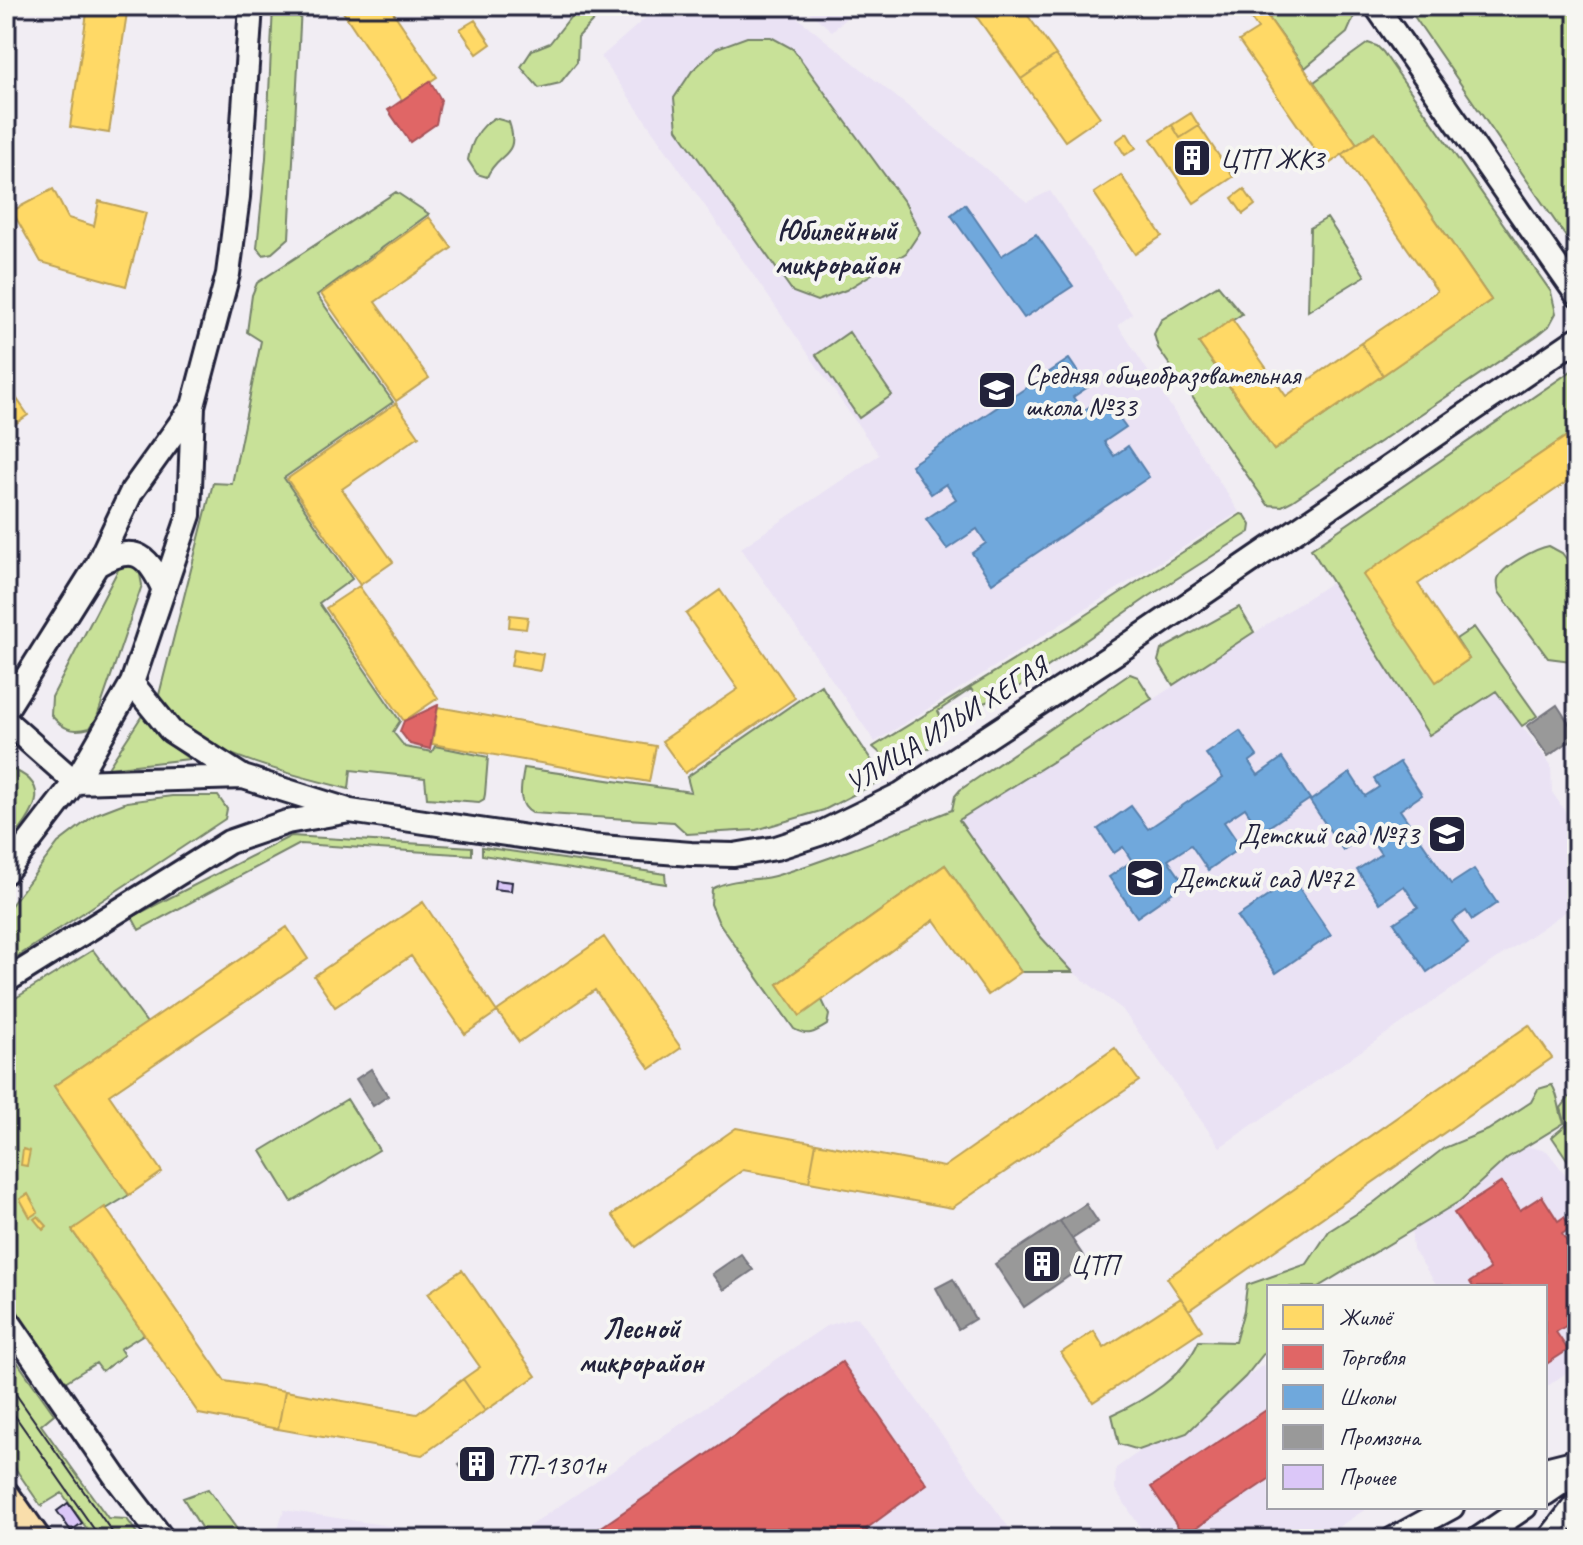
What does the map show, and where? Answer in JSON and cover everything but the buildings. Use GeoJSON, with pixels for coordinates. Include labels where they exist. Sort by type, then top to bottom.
{"type":"FeatureCollection","features":[{"type":"Feature","properties":{"kind":"main road"},"geometry":{"type":"LineString","coordinates":[[6,872],[75,782],[132,683],[189,515],[193,406],[228,274],[241,172],[251,6]]}},
{"type":"Feature","properties":{"kind":"main road"},"geometry":{"type":"LineString","coordinates":[[1376,6],[1577,295]]}},
{"type":"Feature","properties":{"kind":"main road","name":"УЛИЦА ИЛЬИ ХЕГАЯ"},"geometry":{"type":"LineString","coordinates":[[6,981],[229,842],[287,822],[350,811],[588,846],[734,855],[762,851],[819,834],[901,794],[1128,645],[1577,339]]}},
{"type":"Feature","properties":{"kind":"main road"},"geometry":{"type":"LineString","coordinates":[[6,710],[97,565],[132,491],[193,406]]}},
{"type":"Feature","properties":{"kind":"main road"},"geometry":{"type":"LineString","coordinates":[[97,565],[117,554],[137,553],[153,566],[163,588]]}},
{"type":"Feature","properties":{"kind":"main road"},"geometry":{"type":"LineString","coordinates":[[132,683],[171,731],[243,777],[350,811]]}},
{"type":"Feature","properties":{"kind":"main road"},"geometry":{"type":"LineString","coordinates":[[6,721],[75,782],[243,777]]}},
{"type":"Feature","properties":{"kind":"main road"},"geometry":{"type":"LineString","coordinates":[[6,1318],[117,1479],[163,1539]]}},
{"type":"Feature","properties":{"kind":"main road"},"geometry":{"type":"LineString","coordinates":[[1547,1468],[1577,1461]]}},
{"type":"Feature","properties":{"kind":"main road"},"geometry":{"type":"LineString","coordinates":[[1547,1493],[1577,1472]]}},
{"type":"Feature","properties":{"kind":"main road"},"geometry":{"type":"LineString","coordinates":[[6,1495],[37,1539]]}},
{"type":"Feature","properties":{"kind":"main road"},"geometry":{"type":"LineString","coordinates":[[1549,1539],[1577,1503]]}},
{"type":"Feature","properties":{"kind":"main road"},"geometry":{"type":"LineString","coordinates":[[1393,1539],[1448,1509]]}},
{"type":"Feature","properties":{"kind":"main road"},"geometry":{"type":"LineString","coordinates":[[1478,1539],[1522,1509]]}},
{"type":"Feature","properties":{"kind":"shaded area","name":"Средняя общеобразовательная школа №33"},"geometry":{"type":"Polygon","coordinates":[[[659,6],[783,6],[1027,202],[1050,191],[1132,314],[1118,325],[1239,512],[875,742],[741,548],[879,455],[601,57],[659,6]]]}},
{"type":"Feature","properties":{"kind":"shaded area"},"geometry":{"type":"Polygon","coordinates":[[[802,6],[859,6],[832,31],[802,6]]]}},
{"type":"Feature","properties":{"kind":"shaded area"},"geometry":{"type":"Polygon","coordinates":[[[1332,582],[1429,734],[1496,691],[1551,765],[1552,792],[1577,829],[1577,904],[1220,1147],[1122,1009],[1073,972],[1039,935],[959,820],[1152,700],[1332,582]]]}},
{"type":"Feature","properties":{"kind":"shaded area"},"geometry":{"type":"Polygon","coordinates":[[[1516,1144],[1547,1151],[1577,1189],[1577,1365],[1547,1387],[1547,1285],[1437,1285],[1413,1249],[1411,1225],[1516,1144]]]}},
{"type":"Feature","properties":{"kind":"shaded area"},"geometry":{"type":"Polygon","coordinates":[[[857,1317],[1017,1539],[510,1539],[826,1326],[857,1317]]]}},
{"type":"Feature","properties":{"kind":"shaded area"},"geometry":{"type":"Polygon","coordinates":[[[1267,1362],[1267,1509],[1366,1509],[1320,1539],[1148,1539],[1115,1489],[1116,1468],[1267,1362]]]}},
{"type":"Feature","properties":{"kind":"shaded area"},"geometry":{"type":"Polygon","coordinates":[[[284,1510],[476,1539],[275,1539],[284,1510]]]}},
{"type":"Feature","properties":{"kind":"green space"},"geometry":{"type":"Polygon","coordinates":[[[273,6],[301,6],[289,238],[272,253],[263,255],[257,248],[266,158],[273,6]]]}},
{"type":"Feature","properties":{"kind":"green space"},"geometry":{"type":"Polygon","coordinates":[[[579,6],[607,6],[578,37],[577,62],[560,83],[539,88],[521,67],[532,50],[550,43],[579,6]]]}},
{"type":"Feature","properties":{"kind":"green space"},"geometry":{"type":"Polygon","coordinates":[[[1286,6],[1351,6],[1354,17],[1347,33],[1305,68],[1269,18],[1286,6]]]}},
{"type":"Feature","properties":{"kind":"green space"},"geometry":{"type":"Polygon","coordinates":[[[1407,6],[1577,6],[1577,253],[1407,6]]]}},
{"type":"Feature","properties":{"kind":"green space"},"geometry":{"type":"Polygon","coordinates":[[[747,37],[771,37],[793,49],[905,203],[920,232],[906,253],[846,290],[817,301],[793,292],[677,129],[674,98],[692,71],[717,48],[747,37]]]}},
{"type":"Feature","properties":{"kind":"green space"},"geometry":{"type":"Polygon","coordinates":[[[1368,43],[1383,52],[1551,292],[1556,313],[1549,326],[1538,335],[1292,501],[1282,506],[1268,505],[1158,348],[1154,334],[1161,320],[1218,285],[1242,314],[1199,343],[1274,450],[1491,300],[1375,132],[1357,144],[1314,82],[1368,43]]]}},
{"type":"Feature","properties":{"kind":"green space"},"geometry":{"type":"Polygon","coordinates":[[[494,118],[509,122],[512,142],[487,177],[477,174],[468,160],[476,136],[494,118]]]}},
{"type":"Feature","properties":{"kind":"green space"},"geometry":{"type":"Polygon","coordinates":[[[396,192],[429,214],[317,295],[393,402],[284,478],[352,579],[319,603],[400,721],[393,732],[405,747],[432,752],[435,746],[488,757],[484,799],[479,802],[427,798],[425,778],[351,770],[349,789],[261,765],[216,748],[179,726],[169,716],[159,695],[213,483],[232,484],[261,341],[247,332],[252,295],[257,283],[396,192]]]}},
{"type":"Feature","properties":{"kind":"green space"},"geometry":{"type":"Polygon","coordinates":[[[1327,218],[1365,276],[1308,311],[1310,228],[1327,218]]]}},
{"type":"Feature","properties":{"kind":"green space"},"geometry":{"type":"Polygon","coordinates":[[[849,332],[892,395],[859,418],[816,355],[849,332]]]}},
{"type":"Feature","properties":{"kind":"green space"},"geometry":{"type":"Polygon","coordinates":[[[1577,367],[1577,429],[1364,575],[1437,681],[1469,659],[1456,639],[1474,627],[1537,716],[1522,726],[1496,691],[1429,735],[1311,549],[1577,367]]]}},
{"type":"Feature","properties":{"kind":"green space"},"geometry":{"type":"Polygon","coordinates":[[[1241,514],[1251,525],[1250,532],[1148,597],[1010,693],[981,704],[971,689],[938,711],[946,727],[931,746],[899,770],[873,747],[1074,623],[1241,514]]]}},
{"type":"Feature","properties":{"kind":"green space"},"geometry":{"type":"Polygon","coordinates":[[[1549,546],[1562,553],[1577,573],[1577,656],[1571,661],[1548,658],[1498,587],[1501,574],[1513,563],[1549,546]]]}},
{"type":"Feature","properties":{"kind":"green space"},"geometry":{"type":"Polygon","coordinates":[[[130,563],[139,569],[142,585],[97,717],[90,728],[68,729],[51,715],[52,697],[119,568],[130,563]]]}},
{"type":"Feature","properties":{"kind":"green space"},"geometry":{"type":"Polygon","coordinates":[[[1239,607],[1254,632],[1173,685],[1158,661],[1161,650],[1239,607]]]}},
{"type":"Feature","properties":{"kind":"green space"},"geometry":{"type":"Polygon","coordinates":[[[1130,674],[1138,677],[1152,699],[959,820],[1039,935],[1073,972],[1021,972],[945,865],[778,984],[800,1015],[822,1000],[829,1015],[827,1025],[815,1032],[803,1033],[794,1029],[718,921],[711,904],[712,889],[800,868],[952,810],[955,796],[960,790],[1130,674]]]}},
{"type":"Feature","properties":{"kind":"green space"},"geometry":{"type":"Polygon","coordinates":[[[821,685],[884,779],[824,810],[756,830],[687,834],[674,822],[532,813],[521,799],[524,768],[691,792],[687,777],[821,685]]]}},
{"type":"Feature","properties":{"kind":"green space"},"geometry":{"type":"Polygon","coordinates":[[[143,714],[158,736],[189,759],[108,768],[143,714]]]}},
{"type":"Feature","properties":{"kind":"green space"},"geometry":{"type":"Polygon","coordinates":[[[6,769],[24,775],[33,784],[36,794],[30,815],[6,848],[6,769]]]}},
{"type":"Feature","properties":{"kind":"green space"},"geometry":{"type":"Polygon","coordinates":[[[172,796],[218,796],[227,809],[225,819],[6,964],[6,912],[58,843],[96,814],[127,802],[172,796]]]}},
{"type":"Feature","properties":{"kind":"green space"},"geometry":{"type":"Polygon","coordinates":[[[291,836],[472,847],[472,855],[300,844],[139,930],[132,917],[291,836]]]}},
{"type":"Feature","properties":{"kind":"green space"},"geometry":{"type":"Polygon","coordinates":[[[482,847],[665,874],[666,884],[482,855],[482,847]]]}},
{"type":"Feature","properties":{"kind":"green space"},"geometry":{"type":"Polygon","coordinates":[[[93,950],[147,1023],[54,1086],[129,1195],[72,1230],[144,1334],[120,1349],[124,1355],[102,1371],[96,1363],[65,1382],[6,1297],[6,1004],[93,950]]]}},
{"type":"Feature","properties":{"kind":"green space"},"geometry":{"type":"Polygon","coordinates":[[[1552,1085],[1564,1123],[1507,1158],[1460,1201],[1321,1285],[1267,1285],[1267,1350],[1245,1377],[1187,1433],[1139,1450],[1119,1444],[1112,1415],[1163,1386],[1184,1366],[1199,1341],[1235,1342],[1247,1285],[1307,1264],[1329,1231],[1372,1204],[1444,1148],[1488,1130],[1531,1102],[1538,1089],[1552,1085]]]}},
{"type":"Feature","properties":{"kind":"green space"},"geometry":{"type":"Polygon","coordinates":[[[1574,1091],[1577,1094],[1577,1174],[1552,1137],[1566,1125],[1561,1108],[1574,1091]]]}},
{"type":"Feature","properties":{"kind":"green space"},"geometry":{"type":"Polygon","coordinates":[[[347,1099],[379,1150],[292,1202],[261,1151],[347,1099]]]}},
{"type":"Feature","properties":{"kind":"green space"},"geometry":{"type":"Polygon","coordinates":[[[6,1346],[54,1414],[41,1425],[108,1518],[127,1519],[141,1539],[94,1539],[62,1493],[41,1506],[6,1455],[6,1346]]]}},
{"type":"Feature","properties":{"kind":"green space"},"geometry":{"type":"Polygon","coordinates":[[[208,1489],[244,1539],[208,1539],[183,1498],[208,1489]]]}},
{"type":"Feature","properties":{"kind":"tram line"},"geometry":{"type":"LineString","coordinates":[[6,1380],[117,1539]]}},
{"type":"Feature","properties":{"kind":"tram line"},"geometry":{"type":"LineString","coordinates":[[6,1403],[101,1539]]}},
{"type":"Feature","properties":{"kind":"place","name":"ЦТП ЖК3"},"geometry":{"type":"Point","coordinates":[1192,158]}},
{"type":"Feature","properties":{"kind":"place","name":"Средняя общеобразовательная школа №33"},"geometry":{"type":"Point","coordinates":[997,390]}},
{"type":"Feature","properties":{"kind":"place","name":"Детский сад №73"},"geometry":{"type":"Point","coordinates":[1447,834]}},
{"type":"Feature","properties":{"kind":"place","name":"Детский сад №72"},"geometry":{"type":"Point","coordinates":[1145,878]}},
{"type":"Feature","properties":{"kind":"place","name":"ЦТП"},"geometry":{"type":"Point","coordinates":[1042,1264]}},
{"type":"Feature","properties":{"kind":"place","name":"ТП-1301н"},"geometry":{"type":"Point","coordinates":[477,1464]}},
{"type":"Feature","properties":{"kind":"district","name":"Юбилейный микрорайон"},"geometry":{"type":"Point","coordinates":[837,247]}},
{"type":"Feature","properties":{"kind":"district","name":"Лесной микрорайон"},"geometry":{"type":"Point","coordinates":[641,1345]}}]}
